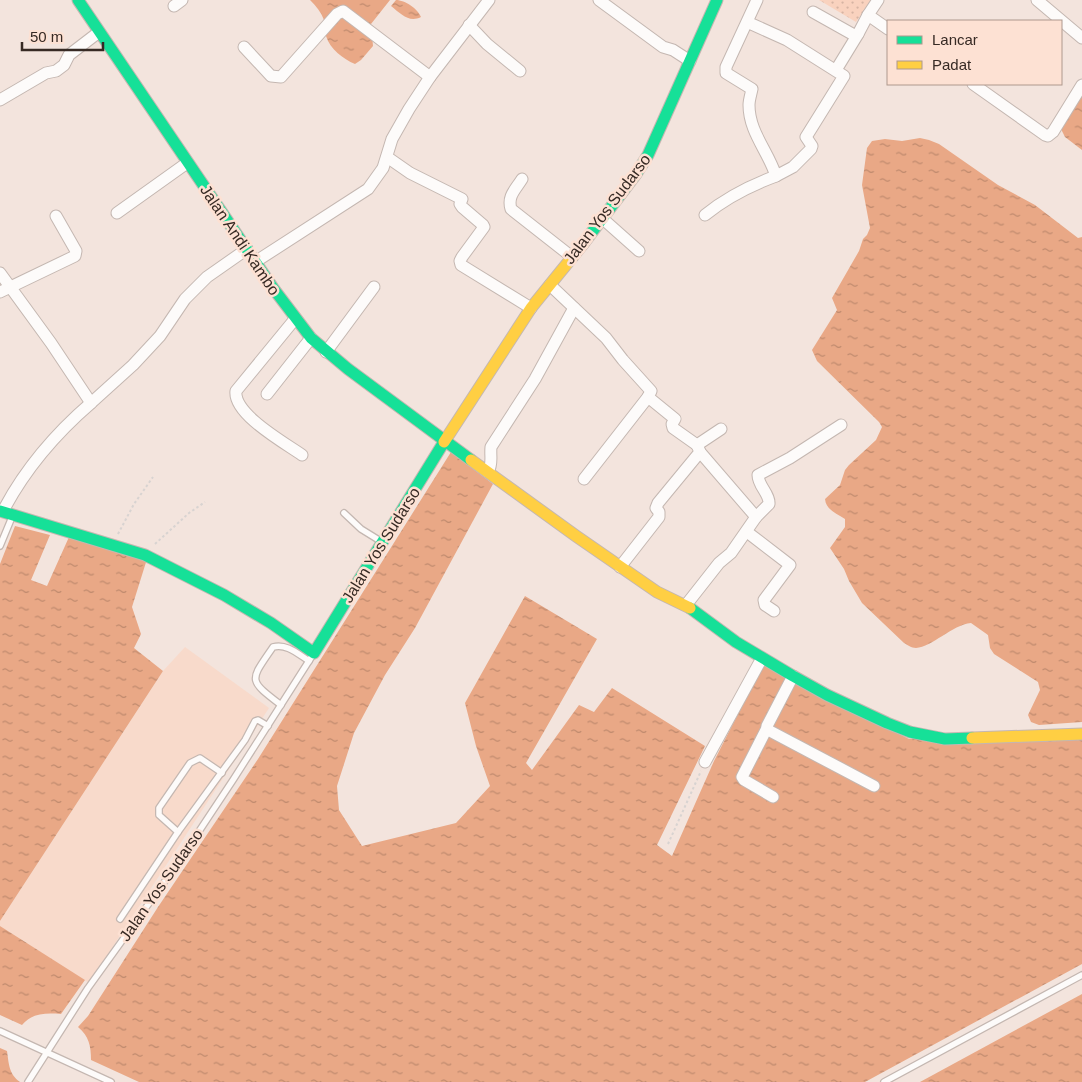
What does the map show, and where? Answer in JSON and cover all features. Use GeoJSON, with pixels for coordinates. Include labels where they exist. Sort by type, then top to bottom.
{"type":"FeatureCollection","features":[{"type":"Feature","properties":{"kind":"street","name":"Jalan Andi Kambo"},"geometry":{"type":"LineString","coordinates":[[78,0],[295,319],[326,352],[445,441],[657,592],[686,605],[762,658],[827,695],[888,723],[928,737],[967,740],[1082,734]]}},
{"type":"Feature","properties":{"kind":"street"},"geometry":{"type":"LineString","coordinates":[[255,262],[362,193],[373,183],[383,168],[392,139],[401,122],[430,77],[489,0]]}},
{"type":"Feature","properties":{"kind":"street"},"geometry":{"type":"LineString","coordinates":[[599,0],[663,47],[673,50],[690,61]]}},
{"type":"Feature","properties":{"kind":"street","name":"Jalan Yos Sudarso"},"geometry":{"type":"LineString","coordinates":[[312,657],[445,441],[531,308],[603,219],[636,174],[648,154],[717,0]]}},
{"type":"Feature","properties":{"kind":"street"},"geometry":{"type":"LineString","coordinates":[[757,0],[725,70],[726,73],[752,89],[749,104],[754,130],[768,155],[776,176]]}},
{"type":"Feature","properties":{"kind":"street"},"geometry":{"type":"LineString","coordinates":[[836,70],[878,0]]}},
{"type":"Feature","properties":{"kind":"street"},"geometry":{"type":"LineString","coordinates":[[1037,0],[1061,20]]}},
{"type":"Feature","properties":{"kind":"street"},"geometry":{"type":"LineString","coordinates":[[244,47],[271,76],[281,77],[337,14],[343,11],[430,77]]}},
{"type":"Feature","properties":{"kind":"street"},"geometry":{"type":"LineString","coordinates":[[813,12],[852,35],[858,34]]}},
{"type":"Feature","properties":{"kind":"street"},"geometry":{"type":"LineString","coordinates":[[868,15],[887,28]]}},
{"type":"Feature","properties":{"kind":"street"},"geometry":{"type":"LineString","coordinates":[[1062,21],[1082,38]]}},
{"type":"Feature","properties":{"kind":"street"},"geometry":{"type":"LineString","coordinates":[[705,215],[743,189],[793,167],[811,149],[812,146],[806,137],[844,77],[844,75],[788,40],[747,22]]}},
{"type":"Feature","properties":{"kind":"street"},"geometry":{"type":"LineString","coordinates":[[469,25],[487,44],[520,71]]}},
{"type":"Feature","properties":{"kind":"street"},"geometry":{"type":"LineString","coordinates":[[0,100],[46,73],[56,72],[64,64],[68,55],[99,32]]}},
{"type":"Feature","properties":{"kind":"street"},"geometry":{"type":"LineString","coordinates":[[974,85],[1048,136],[1053,132],[1082,85]]}},
{"type":"Feature","properties":{"kind":"street"},"geometry":{"type":"LineString","coordinates":[[387,156],[410,173],[462,199],[460,204],[462,207],[484,228],[462,257],[461,265],[531,308]]}},
{"type":"Feature","properties":{"kind":"street"},"geometry":{"type":"LineString","coordinates":[[118,213],[187,162]]}},
{"type":"Feature","properties":{"kind":"street"},"geometry":{"type":"LineString","coordinates":[[522,179],[510,196],[509,203],[511,208],[572,256]]}},
{"type":"Feature","properties":{"kind":"street"},"geometry":{"type":"LineString","coordinates":[[5,289],[75,256],[76,251],[56,216]]}},
{"type":"Feature","properties":{"kind":"street"},"geometry":{"type":"LineString","coordinates":[[603,219],[639,251]]}},
{"type":"Feature","properties":{"kind":"street"},"geometry":{"type":"LineString","coordinates":[[247,249],[207,277],[185,299],[160,336],[133,365],[59,431],[14,491],[5,512],[145,555],[224,595],[271,623],[312,657]]}},
{"type":"Feature","properties":{"kind":"street"},"geometry":{"type":"LineString","coordinates":[[0,273],[5,289],[51,343],[91,403]]}},
{"type":"Feature","properties":{"kind":"street"},"geometry":{"type":"LineString","coordinates":[[550,284],[606,338],[651,391],[584,480]]}},
{"type":"Feature","properties":{"kind":"street"},"geometry":{"type":"LineString","coordinates":[[326,352],[374,287]]}},
{"type":"Feature","properties":{"kind":"street"},"geometry":{"type":"LineString","coordinates":[[488,472],[492,465],[490,457],[492,447],[535,379],[574,308]]}},
{"type":"Feature","properties":{"kind":"street"},"geometry":{"type":"LineString","coordinates":[[295,319],[236,391],[236,395],[240,405],[251,418],[302,455]]}},
{"type":"Feature","properties":{"kind":"street"},"geometry":{"type":"LineString","coordinates":[[267,394],[311,338]]}},
{"type":"Feature","properties":{"kind":"street"},"geometry":{"type":"LineString","coordinates":[[648,397],[675,419],[672,424],[674,428],[699,449],[756,518]]}},
{"type":"Feature","properties":{"kind":"street"},"geometry":{"type":"LineString","coordinates":[[686,605],[719,564],[731,553],[756,518],[769,504],[770,501],[758,480],[758,475],[790,458],[841,425]]}},
{"type":"Feature","properties":{"kind":"street"},"geometry":{"type":"LineString","coordinates":[[620,567],[659,517],[659,512],[656,508],[658,502],[699,449],[722,429]]}},
{"type":"Feature","properties":{"kind":"street"},"geometry":{"type":"LineString","coordinates":[[746,532],[790,565],[764,600],[765,605],[774,611]]}},
{"type":"Feature","properties":{"kind":"street"},"geometry":{"type":"LineString","coordinates":[[705,762],[762,658]]}},
{"type":"Feature","properties":{"kind":"street"},"geometry":{"type":"LineString","coordinates":[[773,797],[742,777],[793,676]]}},
{"type":"Feature","properties":{"kind":"street"},"geometry":{"type":"LineString","coordinates":[[767,728],[769,732],[874,786]]}},
{"type":"Feature","properties":{"kind":"lane"},"geometry":{"type":"LineString","coordinates":[[0,546],[5,512]]}},
{"type":"Feature","properties":{"kind":"lane"},"geometry":{"type":"LineString","coordinates":[[344,513],[361,529],[383,543]]}},
{"type":"Feature","properties":{"kind":"lane"},"geometry":{"type":"LineString","coordinates":[[281,704],[258,688],[255,677],[257,671],[273,647],[276,646],[288,648],[312,657]]}},
{"type":"Feature","properties":{"kind":"lane","name":"Jalan Yos Sudarso"},"geometry":{"type":"LineString","coordinates":[[28,1082],[88,988],[178,863],[312,657]]}},
{"type":"Feature","properties":{"kind":"lane"},"geometry":{"type":"LineString","coordinates":[[120,919],[178,832],[222,773],[255,721],[258,720],[268,726]]}},
{"type":"Feature","properties":{"kind":"lane"},"geometry":{"type":"LineString","coordinates":[[178,832],[159,816],[158,808],[190,763],[200,758],[222,773]]}},
{"type":"Feature","properties":{"kind":"lane"},"geometry":{"type":"LineString","coordinates":[[884,1082],[1082,975]]}},
{"type":"Feature","properties":{"kind":"lane"},"geometry":{"type":"LineString","coordinates":[[0,1031],[111,1082]]}},
{"type":"Feature","properties":{"kind":"path"},"geometry":{"type":"LineString","coordinates":[[112,545],[134,504],[153,477]]}},
{"type":"Feature","properties":{"kind":"path"},"geometry":{"type":"LineString","coordinates":[[145,555],[160,539],[204,502]]}},
{"type":"Feature","properties":{"kind":"path"},"geometry":{"type":"LineString","coordinates":[[668,844],[705,762]]}},
{"type":"Feature","properties":{"kind":"shaded area"},"geometry":{"type":"Polygon","coordinates":[[[819,0],[871,0],[856,22],[819,0]]]}},
{"type":"Feature","properties":{"kind":"shaded area"},"geometry":{"type":"Polygon","coordinates":[[[185,647],[269,708],[89,983],[0,926],[0,921],[163,671],[185,647]]]}},
{"type":"Feature","properties":{"kind":"water"},"geometry":{"type":"Polygon","coordinates":[[[310,0],[390,0],[371,24],[373,46],[355,64],[342,56],[328,41],[323,17],[310,0]]]}},
{"type":"Feature","properties":{"kind":"water"},"geometry":{"type":"Polygon","coordinates":[[[396,0],[411,6],[421,17],[413,19],[402,15],[391,6],[396,0]]]}},
{"type":"Feature","properties":{"kind":"water"},"geometry":{"type":"Polygon","coordinates":[[[1082,92],[1082,150],[1065,137],[1061,129],[1082,92]]]}},
{"type":"Feature","properties":{"kind":"water"},"geometry":{"type":"Polygon","coordinates":[[[920,138],[939,144],[998,185],[1035,205],[1078,238],[1082,237],[1082,722],[1039,725],[1031,722],[1028,715],[1040,690],[1038,682],[994,654],[990,648],[988,635],[971,623],[957,628],[922,647],[914,648],[904,643],[862,603],[844,569],[830,548],[845,527],[845,519],[829,509],[825,499],[840,485],[845,470],[849,465],[876,440],[882,427],[817,361],[812,350],[837,310],[832,298],[870,228],[862,185],[867,148],[872,141],[885,139],[902,141],[920,138]]]}},
{"type":"Feature","properties":{"kind":"water"},"geometry":{"type":"Polygon","coordinates":[[[451,452],[493,484],[415,628],[385,675],[354,733],[337,786],[339,810],[362,846],[456,823],[490,786],[476,746],[465,703],[525,596],[597,639],[526,763],[532,770],[579,705],[594,712],[612,688],[705,746],[657,845],[672,856],[714,761],[763,665],[909,739],[1082,739],[1082,964],[865,1082],[139,1082],[91,1060],[89,1042],[85,1034],[78,1027],[88,1016],[158,907],[258,759],[451,452]]]}},
{"type":"Feature","properties":{"kind":"water"},"geometry":{"type":"Polygon","coordinates":[[[15,526],[50,535],[31,580],[47,586],[69,537],[147,559],[132,607],[141,634],[134,648],[163,671],[0,921],[0,564],[15,526]]]}},
{"type":"Feature","properties":{"kind":"water"},"geometry":{"type":"Polygon","coordinates":[[[0,926],[85,980],[61,1014],[35,1016],[22,1025],[0,1015],[0,926]]]}},
{"type":"Feature","properties":{"kind":"water"},"geometry":{"type":"Polygon","coordinates":[[[1082,994],[1082,1082],[920,1082],[1082,994]]]}},
{"type":"Feature","properties":{"kind":"water"},"geometry":{"type":"Polygon","coordinates":[[[0,1048],[7,1051],[9,1065],[16,1079],[20,1082],[0,1082],[0,1048]]]}},
{"type":"Feature","properties":{"kind":"traffic: fast"},"geometry":{"type":"LineString","coordinates":[[78,0],[273,288],[311,338],[348,369],[471,460]]}},
{"type":"Feature","properties":{"kind":"traffic: fast"},"geometry":{"type":"LineString","coordinates":[[583,244],[636,174],[648,155],[717,0]]}},
{"type":"Feature","properties":{"kind":"traffic: fast"},"geometry":{"type":"LineString","coordinates":[[0,511],[145,555],[224,595],[271,623],[314,653],[444,442]]}},
{"type":"Feature","properties":{"kind":"traffic: fast"},"geometry":{"type":"LineString","coordinates":[[690,608],[736,642],[793,676],[827,695],[887,723],[910,732],[945,739],[972,738]]}},
{"type":"Feature","properties":{"kind":"traffic: slow"},"geometry":{"type":"LineString","coordinates":[[444,442],[531,308],[583,244]]}},
{"type":"Feature","properties":{"kind":"traffic: slow"},"geometry":{"type":"LineString","coordinates":[[471,460],[657,592],[690,608]]}},
{"type":"Feature","properties":{"kind":"traffic: slow"},"geometry":{"type":"LineString","coordinates":[[972,738],[1082,734]]}}]}
